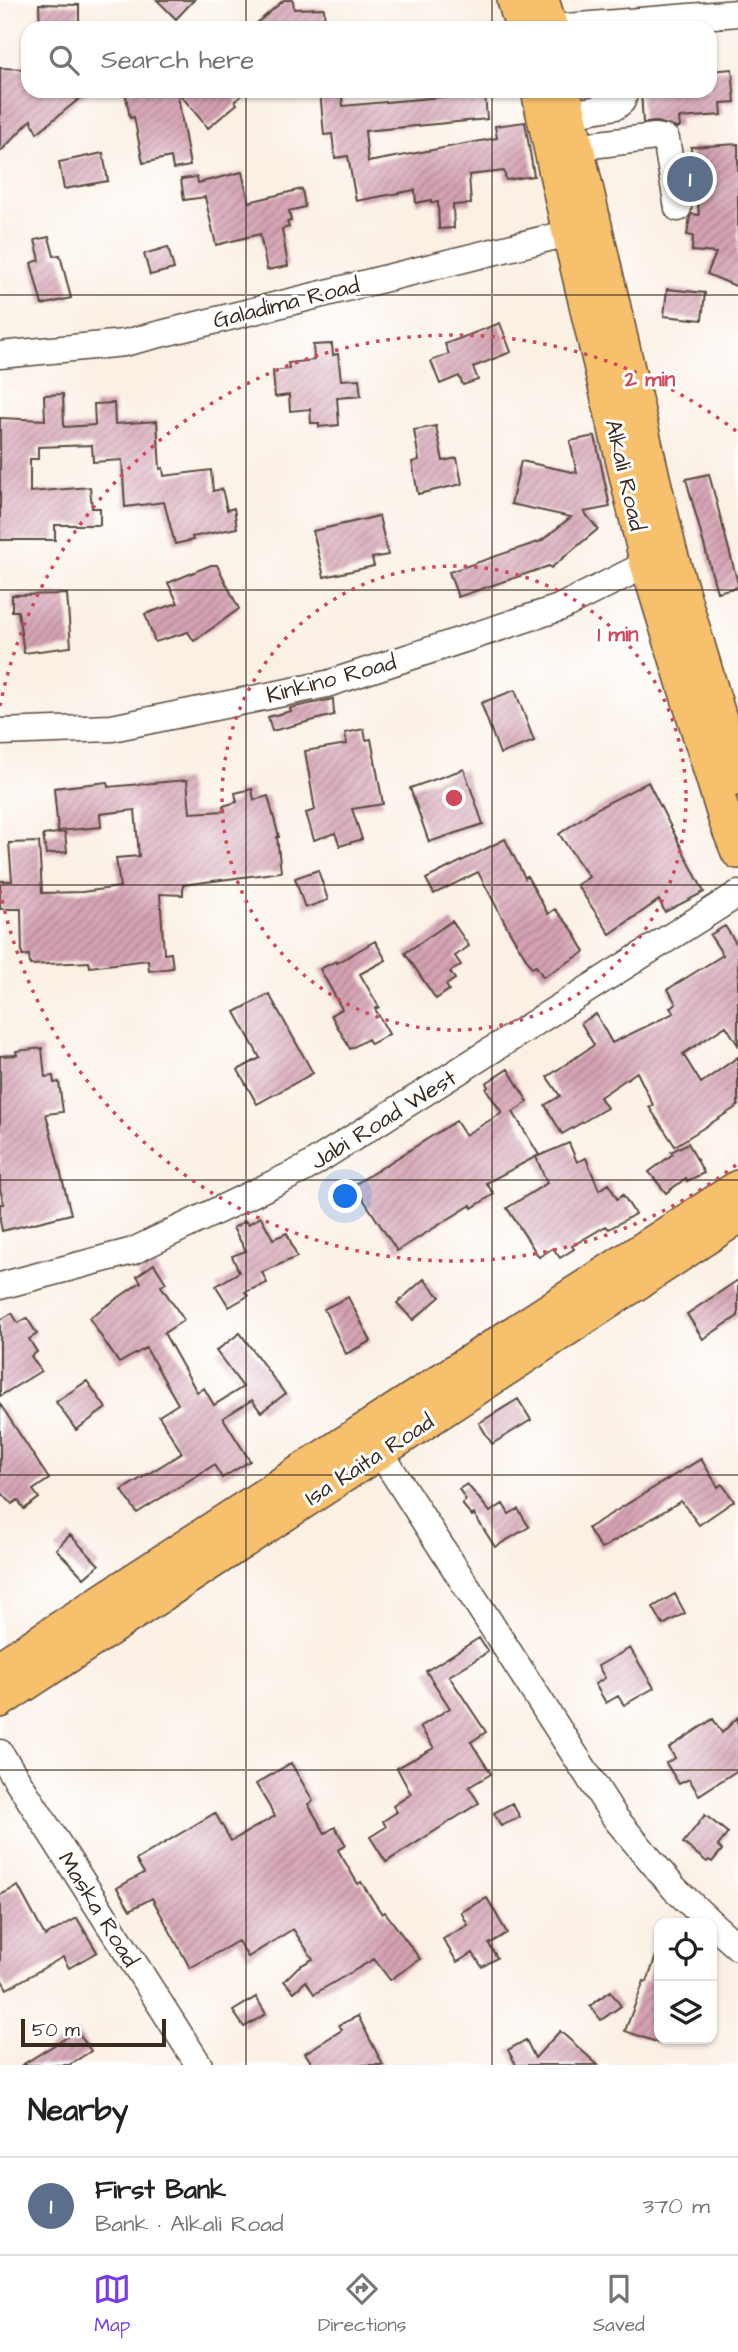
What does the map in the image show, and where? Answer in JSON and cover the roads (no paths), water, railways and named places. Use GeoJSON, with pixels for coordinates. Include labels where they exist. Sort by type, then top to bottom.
{"type":"FeatureCollection","features":[{"type":"Feature","properties":{"kind":"main road"},"geometry":{"type":"LineString","coordinates":[[514,0],[520,21]]}},
{"type":"Feature","properties":{"kind":"main road"},"geometry":{"type":"LineString","coordinates":[[542,0],[550,21]]}},
{"type":"Feature","properties":{"kind":"main road","name":"Alkali Road"},"geometry":{"type":"LineString","coordinates":[[540,98],[647,565],[726,822],[738,852]]}},
{"type":"Feature","properties":{"kind":"main road","name":"Alkali Road"},"geometry":{"type":"LineString","coordinates":[[566,103],[670,551],[737,773]]}},
{"type":"Feature","properties":{"kind":"main road","name":"Isa Kaita Road"},"geometry":{"type":"LineString","coordinates":[[0,1701],[380,1452],[738,1187]]}},
{"type":"Feature","properties":{"kind":"main road","name":"Isa Kaita Road"},"geometry":{"type":"LineString","coordinates":[[0,1667],[579,1306],[738,1217]]}},
{"type":"Feature","properties":{"kind":"street"},"geometry":{"type":"LineString","coordinates":[[639,21],[738,13]]}},
{"type":"Feature","properties":{"kind":"street"},"geometry":{"type":"LineString","coordinates":[[566,103],[616,106],[623,98]]}},
{"type":"Feature","properties":{"kind":"street"},"geometry":{"type":"LineString","coordinates":[[576,147],[655,137],[666,139],[678,208]]}},
{"type":"Feature","properties":{"kind":"street","name":"Galadima Road"},"geometry":{"type":"LineString","coordinates":[[0,355],[124,343],[569,233]]}},
{"type":"Feature","properties":{"kind":"street","name":"Kinkino Road"},"geometry":{"type":"LineString","coordinates":[[0,732],[112,728],[327,684],[559,608],[647,565]]}},
{"type":"Feature","properties":{"kind":"street","name":"Jabi Road West"},"geometry":{"type":"LineString","coordinates":[[0,1286],[133,1251],[304,1169],[738,894]]}},
{"type":"Feature","properties":{"kind":"street"},"geometry":{"type":"LineString","coordinates":[[380,1452],[616,1819],[674,1888],[707,1918]]}},
{"type":"Feature","properties":{"kind":"street","name":"Maska Road"},"geometry":{"type":"LineString","coordinates":[[0,1753],[199,2065]]}},
{"type":"Feature","properties":{"kind":"street"},"geometry":{"type":"LineString","coordinates":[[717,1928],[738,1947]]}},
{"type":"Feature","properties":{"kind":"place","name":"First Bank"},"geometry":{"type":"Point","coordinates":[690,179]}}]}
